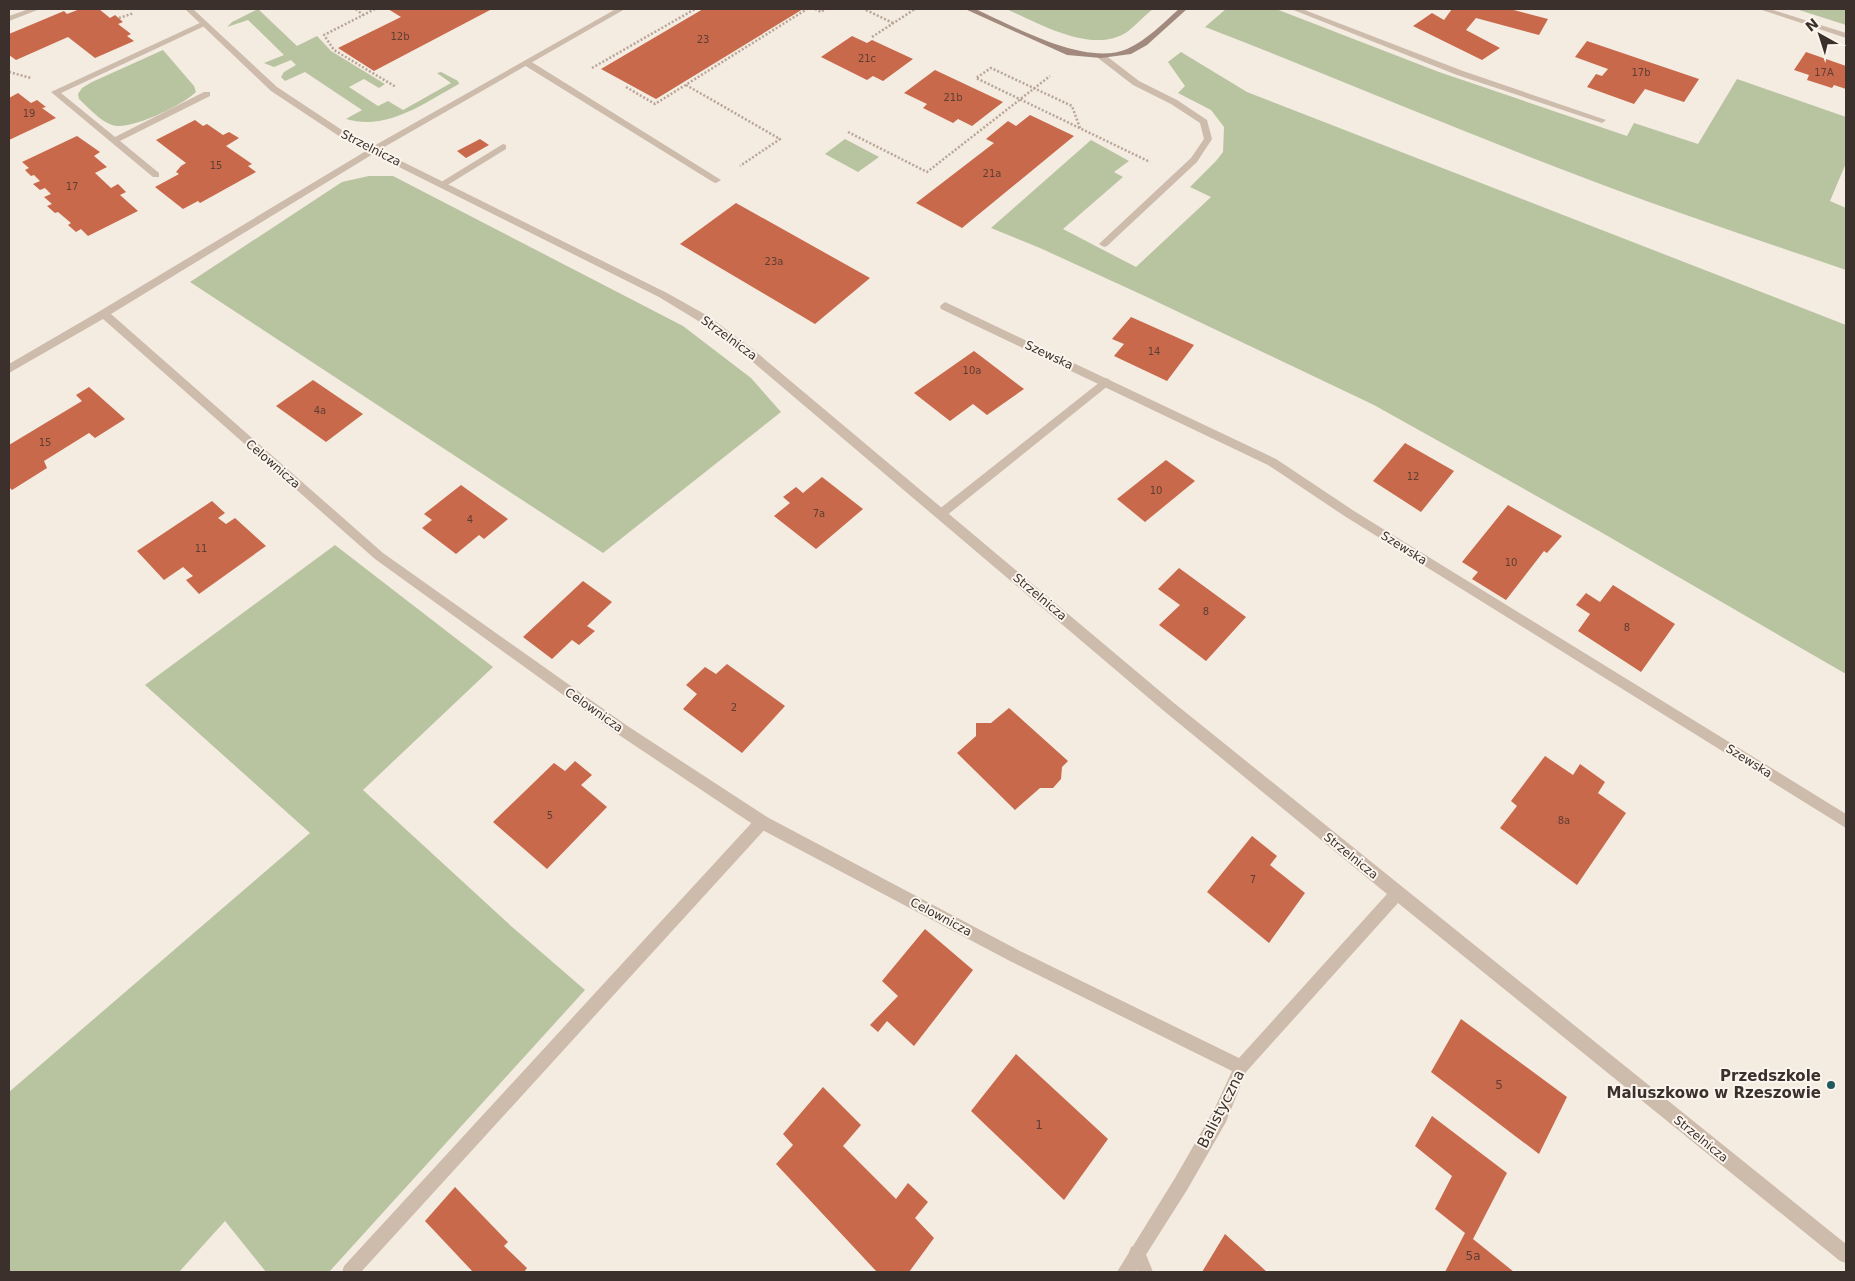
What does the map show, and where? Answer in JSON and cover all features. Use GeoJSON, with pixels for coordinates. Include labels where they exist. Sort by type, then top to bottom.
{"type":"FeatureCollection","features":[{"type":"Feature","properties":{"kind":"street"},"geometry":{"type":"LineString","coordinates":[[9,19],[36,9]]}},
{"type":"Feature","properties":{"kind":"street","name":"Strzelnicza"},"geometry":{"type":"LineString","coordinates":[[189,9],[274,90],[351,140],[443,184],[663,295],[704,319],[751,354],[942,513],[1169,707],[1846,1255]]}},
{"type":"Feature","properties":{"kind":"street"},"geometry":{"type":"LineString","coordinates":[[9,369],[104,314],[373,150],[621,9]]}},
{"type":"Feature","properties":{"kind":"street"},"geometry":{"type":"LineString","coordinates":[[969,9],[1070,53],[1102,56],[1128,52],[1144,43],[1183,9]]}},
{"type":"Feature","properties":{"kind":"street"},"geometry":{"type":"LineString","coordinates":[[1295,9],[1460,73],[1602,120]]}},
{"type":"Feature","properties":{"kind":"street"},"geometry":{"type":"LineString","coordinates":[[1763,9],[1846,36]]}},
{"type":"Feature","properties":{"kind":"street"},"geometry":{"type":"LineString","coordinates":[[156,175],[55,92],[204,24]]}},
{"type":"Feature","properties":{"kind":"street"},"geometry":{"type":"LineString","coordinates":[[1102,56],[1136,83],[1174,102],[1204,122],[1208,139],[1194,160],[1104,244]]}},
{"type":"Feature","properties":{"kind":"street"},"geometry":{"type":"LineString","coordinates":[[527,63],[716,180]]}},
{"type":"Feature","properties":{"kind":"street"},"geometry":{"type":"LineString","coordinates":[[114,141],[207,94]]}},
{"type":"Feature","properties":{"kind":"street"},"geometry":{"type":"LineString","coordinates":[[443,184],[503,147]]}},
{"type":"Feature","properties":{"kind":"street","name":"Szewska"},"geometry":{"type":"LineString","coordinates":[[945,306],[1272,462],[1367,525],[1846,822]]}},
{"type":"Feature","properties":{"kind":"street","name":"Celownicza"},"geometry":{"type":"LineString","coordinates":[[104,314],[379,556],[613,723],[762,822],[1013,955],[1241,1067]]}},
{"type":"Feature","properties":{"kind":"street"},"geometry":{"type":"LineString","coordinates":[[942,513],[1105,382]]}},
{"type":"Feature","properties":{"kind":"street"},"geometry":{"type":"LineString","coordinates":[[350,1272],[762,822]]}},
{"type":"Feature","properties":{"kind":"street","name":"Balistyczna"},"geometry":{"type":"LineString","coordinates":[[1125,1272],[1182,1184],[1220,1116],[1241,1067],[1397,893]]}},
{"type":"Feature","properties":{"kind":"street"},"geometry":{"type":"LineString","coordinates":[[1137,1253],[1146,1272]]}},
{"type":"Feature","properties":{"kind":"path"},"geometry":{"type":"LineString","coordinates":[[356,9],[363,15]]}},
{"type":"Feature","properties":{"kind":"path"},"geometry":{"type":"LineString","coordinates":[[375,9],[324,35],[334,50],[396,87]]}},
{"type":"Feature","properties":{"kind":"path"},"geometry":{"type":"LineString","coordinates":[[584,70],[593,68],[695,9]]}},
{"type":"Feature","properties":{"kind":"path"},"geometry":{"type":"LineString","coordinates":[[624,86],[655,104],[808,9]]}},
{"type":"Feature","properties":{"kind":"path"},"geometry":{"type":"LineString","coordinates":[[815,9],[821,12],[825,9]]}},
{"type":"Feature","properties":{"kind":"path"},"geometry":{"type":"LineString","coordinates":[[872,37],[915,9]]}},
{"type":"Feature","properties":{"kind":"path"},"geometry":{"type":"LineString","coordinates":[[866,10],[893,23]]}},
{"type":"Feature","properties":{"kind":"path"},"geometry":{"type":"LineString","coordinates":[[119,18],[134,12]]}},
{"type":"Feature","properties":{"kind":"path"},"geometry":{"type":"LineString","coordinates":[[324,30],[328,33]]}},
{"type":"Feature","properties":{"kind":"path"},"geometry":{"type":"LineString","coordinates":[[620,43],[629,47]]}},
{"type":"Feature","properties":{"kind":"path"},"geometry":{"type":"LineString","coordinates":[[593,68],[601,73]]}},
{"type":"Feature","properties":{"kind":"path"},"geometry":{"type":"LineString","coordinates":[[1080,128],[1072,106],[990,68],[976,78],[1080,128],[1145,159]]}},
{"type":"Feature","properties":{"kind":"path"},"geometry":{"type":"LineString","coordinates":[[848,132],[927,172],[1052,74]]}},
{"type":"Feature","properties":{"kind":"path"},"geometry":{"type":"LineString","coordinates":[[686,85],[780,139],[736,169]]}},
{"type":"Feature","properties":{"kind":"green space"},"geometry":{"type":"Polygon","coordinates":[[[258,9],[297,46],[317,36],[331,51],[385,84],[379,88],[364,79],[349,87],[378,106],[388,101],[403,110],[451,83],[437,73],[441,72],[458,81],[459,84],[419,107],[391,118],[361,122],[346,119],[362,110],[305,72],[285,81],[281,77],[284,72],[296,65],[291,60],[274,67],[264,63],[284,55],[248,20],[227,27],[232,22],[258,9]]]}},
{"type":"Feature","properties":{"kind":"green space"},"geometry":{"type":"Polygon","coordinates":[[[1006,9],[1153,9],[1127,32],[1113,38],[1098,40],[1082,39],[1066,34],[1006,9]]]}},
{"type":"Feature","properties":{"kind":"green space"},"geometry":{"type":"Polygon","coordinates":[[[1226,9],[1276,9],[1439,72],[1627,136],[1634,123],[1698,144],[1737,79],[1846,117],[1846,163],[1830,201],[1846,208],[1846,270],[1603,185],[1205,27],[1226,9]]]}},
{"type":"Feature","properties":{"kind":"green space"},"geometry":{"type":"Polygon","coordinates":[[[1796,9],[1846,9],[1846,25],[1796,9]]]}},
{"type":"Feature","properties":{"kind":"green space"},"geometry":{"type":"Polygon","coordinates":[[[163,50],[194,86],[196,92],[168,110],[143,121],[120,126],[112,125],[103,120],[79,99],[78,94],[82,88],[92,82],[163,50]]]}},
{"type":"Feature","properties":{"kind":"green space"},"geometry":{"type":"Polygon","coordinates":[[[1181,52],[1247,92],[1846,325],[1846,674],[1599,531],[1374,405],[1149,298],[1040,248],[991,228],[1091,140],[1129,161],[1114,172],[1123,177],[1063,229],[1136,267],[1211,197],[1190,187],[1223,152],[1224,127],[1211,110],[1178,93],[1185,86],[1168,62],[1181,52]]]}},
{"type":"Feature","properties":{"kind":"green space"},"geometry":{"type":"Polygon","coordinates":[[[845,139],[879,157],[858,172],[825,154],[845,139]]]}},
{"type":"Feature","properties":{"kind":"green space"},"geometry":{"type":"Polygon","coordinates":[[[369,176],[393,176],[683,326],[751,378],[781,412],[603,553],[190,282],[342,182],[369,176]]]}},
{"type":"Feature","properties":{"kind":"green space"},"geometry":{"type":"Polygon","coordinates":[[[335,545],[493,667],[363,790],[511,926],[585,990],[329,1272],[266,1272],[225,1221],[179,1272],[9,1272],[9,1092],[310,833],[145,685],[335,545]]]}},
{"type":"Feature","properties":{"kind":"building"},"geometry":{"type":"Polygon","coordinates":[[[80,9],[99,9],[110,18],[115,15],[123,22],[118,24],[131,34],[127,36],[134,41],[95,58],[68,37],[16,60],[9,55],[9,34],[64,11],[67,14],[80,9]]]}},
{"type":"Feature","properties":{"kind":"building"},"geometry":{"type":"Polygon","coordinates":[[[388,9],[492,9],[374,71],[338,48],[401,17],[388,9]]]}},
{"type":"Feature","properties":{"kind":"building"},"geometry":{"type":"Polygon","coordinates":[[[703,9],[803,9],[656,99],[601,69],[703,9]]]}},
{"type":"Feature","properties":{"kind":"building"},"geometry":{"type":"Polygon","coordinates":[[[1452,9],[1510,9],[1548,19],[1539,35],[1476,18],[1466,30],[1500,48],[1482,60],[1413,26],[1432,13],[1444,20],[1452,9]]]}},
{"type":"Feature","properties":{"kind":"building"},"geometry":{"type":"Polygon","coordinates":[[[852,36],[867,43],[872,40],[913,59],[883,81],[873,76],[867,80],[821,57],[852,36]]]}},
{"type":"Feature","properties":{"kind":"building"},"geometry":{"type":"Polygon","coordinates":[[[1587,41],[1699,79],[1684,102],[1645,89],[1634,104],[1587,87],[1596,74],[1602,76],[1608,69],[1575,57],[1587,41]]]}},
{"type":"Feature","properties":{"kind":"building"},"geometry":{"type":"Polygon","coordinates":[[[1806,52],[1846,66],[1846,89],[1834,85],[1832,88],[1807,80],[1809,75],[1794,70],[1806,52]]]}},
{"type":"Feature","properties":{"kind":"building"},"geometry":{"type":"Polygon","coordinates":[[[935,70],[1003,102],[972,126],[958,119],[953,123],[923,108],[927,104],[904,93],[935,70]]]}},
{"type":"Feature","properties":{"kind":"building"},"geometry":{"type":"Polygon","coordinates":[[[18,93],[31,103],[37,100],[46,107],[42,108],[56,118],[9,140],[9,98],[18,93]]]}},
{"type":"Feature","properties":{"kind":"building"},"geometry":{"type":"Polygon","coordinates":[[[1030,115],[1074,136],[962,228],[916,203],[994,143],[986,139],[1008,121],[1016,126],[1030,115]]]}},
{"type":"Feature","properties":{"kind":"building"},"geometry":{"type":"Polygon","coordinates":[[[195,120],[203,126],[207,124],[223,135],[229,132],[239,138],[226,146],[252,164],[248,166],[256,172],[200,203],[198,201],[183,209],[155,187],[179,174],[176,172],[186,163],[156,140],[195,120]]]}},
{"type":"Feature","properties":{"kind":"building"},"geometry":{"type":"Polygon","coordinates":[[[77,136],[100,152],[94,156],[107,167],[95,173],[111,188],[118,184],[126,192],[120,195],[138,211],[88,236],[81,229],[76,232],[68,225],[71,223],[47,206],[52,204],[44,197],[51,194],[45,188],[40,190],[33,184],[40,181],[25,170],[29,168],[22,162],[77,136]]]}},
{"type":"Feature","properties":{"kind":"building"},"geometry":{"type":"Polygon","coordinates":[[[480,139],[489,145],[466,158],[457,151],[480,139]]]}},
{"type":"Feature","properties":{"kind":"building"},"geometry":{"type":"Polygon","coordinates":[[[736,203],[870,278],[815,324],[680,244],[736,203]]]}},
{"type":"Feature","properties":{"kind":"building"},"geometry":{"type":"Polygon","coordinates":[[[1131,317],[1194,345],[1167,381],[1114,356],[1124,344],[1112,339],[1131,317]]]}},
{"type":"Feature","properties":{"kind":"building"},"geometry":{"type":"Polygon","coordinates":[[[974,351],[1024,389],[987,415],[973,404],[950,421],[914,393],[974,351]]]}},
{"type":"Feature","properties":{"kind":"building"},"geometry":{"type":"Polygon","coordinates":[[[313,380],[363,414],[326,442],[276,406],[313,380]]]}},
{"type":"Feature","properties":{"kind":"building"},"geometry":{"type":"Polygon","coordinates":[[[89,387],[125,419],[95,438],[89,433],[44,461],[47,468],[12,490],[9,487],[9,445],[82,401],[76,395],[89,387]]]}},
{"type":"Feature","properties":{"kind":"building"},"geometry":{"type":"Polygon","coordinates":[[[1405,443],[1454,471],[1421,512],[1373,481],[1405,443]]]}},
{"type":"Feature","properties":{"kind":"building"},"geometry":{"type":"Polygon","coordinates":[[[1166,460],[1195,481],[1145,522],[1117,499],[1166,460]]]}},
{"type":"Feature","properties":{"kind":"building"},"geometry":{"type":"Polygon","coordinates":[[[822,477],[863,509],[816,549],[774,516],[790,503],[783,497],[796,487],[803,493],[822,477]]]}},
{"type":"Feature","properties":{"kind":"building"},"geometry":{"type":"Polygon","coordinates":[[[461,485],[508,519],[484,539],[479,535],[456,554],[422,528],[432,520],[424,514],[461,485]]]}},
{"type":"Feature","properties":{"kind":"building"},"geometry":{"type":"Polygon","coordinates":[[[212,501],[225,513],[218,518],[226,524],[235,518],[266,546],[199,594],[186,580],[193,576],[183,567],[164,580],[137,551],[212,501]]]}},
{"type":"Feature","properties":{"kind":"building"},"geometry":{"type":"Polygon","coordinates":[[[1508,505],[1562,536],[1547,553],[1544,551],[1506,600],[1472,579],[1478,572],[1462,562],[1508,505]]]}},
{"type":"Feature","properties":{"kind":"building"},"geometry":{"type":"Polygon","coordinates":[[[1179,568],[1246,617],[1206,661],[1159,625],[1180,605],[1158,589],[1179,568]]]}},
{"type":"Feature","properties":{"kind":"building"},"geometry":{"type":"Polygon","coordinates":[[[583,581],[612,602],[587,626],[595,631],[579,645],[572,640],[552,659],[523,637],[583,581]]]}},
{"type":"Feature","properties":{"kind":"building"},"geometry":{"type":"Polygon","coordinates":[[[1613,585],[1675,624],[1641,672],[1578,631],[1590,614],[1576,605],[1586,593],[1600,602],[1613,585]]]}},
{"type":"Feature","properties":{"kind":"building"},"geometry":{"type":"Polygon","coordinates":[[[727,664],[785,706],[742,753],[683,709],[697,694],[686,685],[705,667],[716,674],[727,664]]]}},
{"type":"Feature","properties":{"kind":"building"},"geometry":{"type":"Polygon","coordinates":[[[1009,708],[1068,761],[1062,767],[1061,779],[1053,788],[1040,788],[1015,810],[957,753],[976,736],[976,723],[991,723],[1009,708]]]}},
{"type":"Feature","properties":{"kind":"building"},"geometry":{"type":"Polygon","coordinates":[[[1545,756],[1573,775],[1580,764],[1605,782],[1598,793],[1626,813],[1577,885],[1500,828],[1517,806],[1511,801],[1545,756]]]}},
{"type":"Feature","properties":{"kind":"building"},"geometry":{"type":"Polygon","coordinates":[[[575,761],[592,775],[581,785],[607,807],[547,869],[493,822],[554,763],[565,771],[575,761]]]}},
{"type":"Feature","properties":{"kind":"building"},"geometry":{"type":"Polygon","coordinates":[[[1252,836],[1277,856],[1270,865],[1305,893],[1269,943],[1207,892],[1252,836]]]}},
{"type":"Feature","properties":{"kind":"building"},"geometry":{"type":"Polygon","coordinates":[[[925,929],[973,970],[914,1046],[887,1021],[878,1032],[870,1025],[898,996],[882,981],[925,929]]]}},
{"type":"Feature","properties":{"kind":"building"},"geometry":{"type":"Polygon","coordinates":[[[1461,1019],[1567,1097],[1539,1154],[1431,1072],[1461,1019]]]}},
{"type":"Feature","properties":{"kind":"building"},"geometry":{"type":"Polygon","coordinates":[[[1016,1054],[1108,1139],[1064,1200],[971,1111],[1016,1054]]]}},
{"type":"Feature","properties":{"kind":"building"},"geometry":{"type":"Polygon","coordinates":[[[823,1087],[861,1125],[843,1146],[896,1199],[908,1183],[928,1202],[915,1218],[934,1238],[909,1272],[877,1272],[776,1164],[793,1145],[783,1134],[823,1087]]]}},
{"type":"Feature","properties":{"kind":"building"},"geometry":{"type":"Polygon","coordinates":[[[1432,1116],[1507,1173],[1473,1239],[1514,1272],[1445,1272],[1465,1233],[1435,1209],[1452,1176],[1415,1146],[1432,1116]]]}},
{"type":"Feature","properties":{"kind":"building"},"geometry":{"type":"Polygon","coordinates":[[[455,1187],[508,1242],[504,1246],[527,1268],[524,1272],[473,1272],[425,1221],[455,1187]]]}},
{"type":"Feature","properties":{"kind":"building"},"geometry":{"type":"Polygon","coordinates":[[[1225,1234],[1267,1272],[1202,1272],[1225,1234]]]}},
{"type":"Feature","properties":{"kind":"place","name":"Przedszkole Maluszkowo w Rzeszowie"},"geometry":{"type":"Point","coordinates":[1831,1085]}}]}
